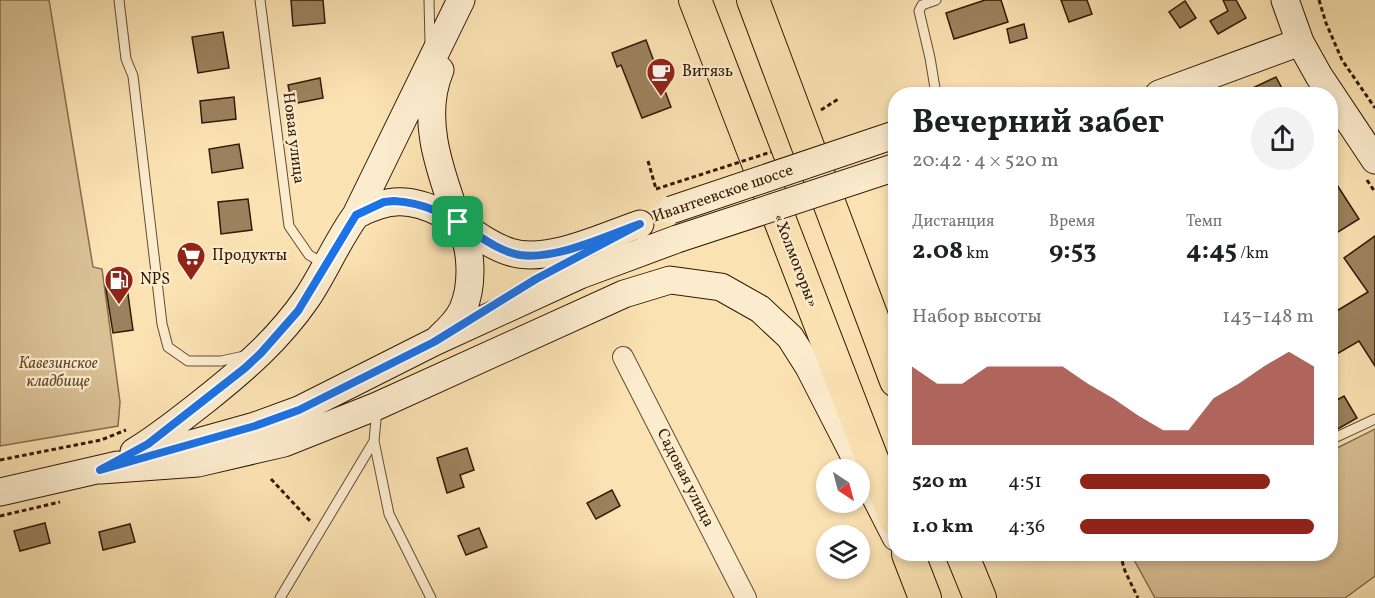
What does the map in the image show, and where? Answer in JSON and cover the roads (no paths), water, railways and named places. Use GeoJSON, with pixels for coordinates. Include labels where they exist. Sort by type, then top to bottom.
{"type":"FeatureCollection","features":[{"type":"Feature","properties":{"kind":"highway","name":"«Холмогоры»"},"geometry":{"type":"LineString","coordinates":[[694,0],[888,500]]}},
{"type":"Feature","properties":{"kind":"highway"},"geometry":{"type":"LineString","coordinates":[[753,0],[888,360]]}},
{"type":"Feature","properties":{"kind":"highway"},"geometry":{"type":"LineString","coordinates":[[909,561],[924,595]]}},
{"type":"Feature","properties":{"kind":"highway"},"geometry":{"type":"LineString","coordinates":[[965,561],[980,598]]}},
{"type":"Feature","properties":{"kind":"main road"},"geometry":{"type":"LineString","coordinates":[[100,470],[134,452],[170,428],[261,353],[298,311],[356,215],[461,0]]}},
{"type":"Feature","properties":{"kind":"main road"},"geometry":{"type":"LineString","coordinates":[[434,342],[458,319],[463,310],[468,290],[470,260],[434,143],[432,102],[439,73],[474,0]]}},
{"type":"Feature","properties":{"kind":"main road"},"geometry":{"type":"LineString","coordinates":[[677,0],[710,40]]}},
{"type":"Feature","properties":{"kind":"main road"},"geometry":{"type":"LineString","coordinates":[[1285,0],[1300,42],[1326,87]]}},
{"type":"Feature","properties":{"kind":"main road"},"geometry":{"type":"LineString","coordinates":[[1178,87],[1300,42]]}},
{"type":"Feature","properties":{"kind":"main road"},"geometry":{"type":"LineString","coordinates":[[1338,104],[1375,159]]}},
{"type":"Feature","properties":{"kind":"main road","name":"Ивантеевское шоссе"},"geometry":{"type":"LineString","coordinates":[[434,342],[536,279],[640,224],[663,199],[888,137]]}},
{"type":"Feature","properties":{"kind":"main road","name":"Ивантеевское шоссе"},"geometry":{"type":"LineString","coordinates":[[0,492],[100,470],[255,426],[299,410],[434,342],[580,275],[677,239],[888,170]]}},
{"type":"Feature","properties":{"kind":"main road"},"geometry":{"type":"LineString","coordinates":[[356,215],[384,202],[412,202],[432,208],[495,246],[510,252],[530,255],[566,250],[640,224]]}},
{"type":"Feature","properties":{"kind":"main road"},"geometry":{"type":"LineString","coordinates":[[100,470],[198,463],[284,443],[377,406],[624,294],[670,280],[721,287],[760,309],[790,337],[809,367],[888,521]]}},
{"type":"Feature","properties":{"kind":"street","name":"Садовая улица"},"geometry":{"type":"LineString","coordinates":[[623,357],[746,598]]}},
{"type":"Feature","properties":{"kind":"lane"},"geometry":{"type":"LineString","coordinates":[[119,0],[126,59],[133,76],[162,324],[168,347],[188,361],[221,361],[261,353]]}},
{"type":"Feature","properties":{"kind":"lane","name":"Новая улица"},"geometry":{"type":"LineString","coordinates":[[260,0],[289,226],[309,255],[326,264]]}},
{"type":"Feature","properties":{"kind":"lane"},"geometry":{"type":"LineString","coordinates":[[429,0],[430,64]]}},
{"type":"Feature","properties":{"kind":"lane"},"geometry":{"type":"LineString","coordinates":[[935,87],[919,11],[921,5],[936,0]]}},
{"type":"Feature","properties":{"kind":"lane"},"geometry":{"type":"LineString","coordinates":[[377,406],[374,441],[389,514],[432,598]]}},
{"type":"Feature","properties":{"kind":"lane"},"geometry":{"type":"LineString","coordinates":[[1338,436],[1375,419]]}},
{"type":"Feature","properties":{"kind":"lane"},"geometry":{"type":"LineString","coordinates":[[280,598],[374,441]]}},
{"type":"Feature","properties":{"kind":"place","name":"Витязь"},"geometry":{"type":"Point","coordinates":[661,98]}},
{"type":"Feature","properties":{"kind":"place","name":"Продукты"},"geometry":{"type":"Point","coordinates":[191,282]}},
{"type":"Feature","properties":{"kind":"place","name":"NPS"},"geometry":{"type":"Point","coordinates":[119,306]}},
{"type":"Feature","properties":{"kind":"park label","name":"Кавезинское кладбище"},"geometry":{"type":"Point","coordinates":[58,373]}}]}
